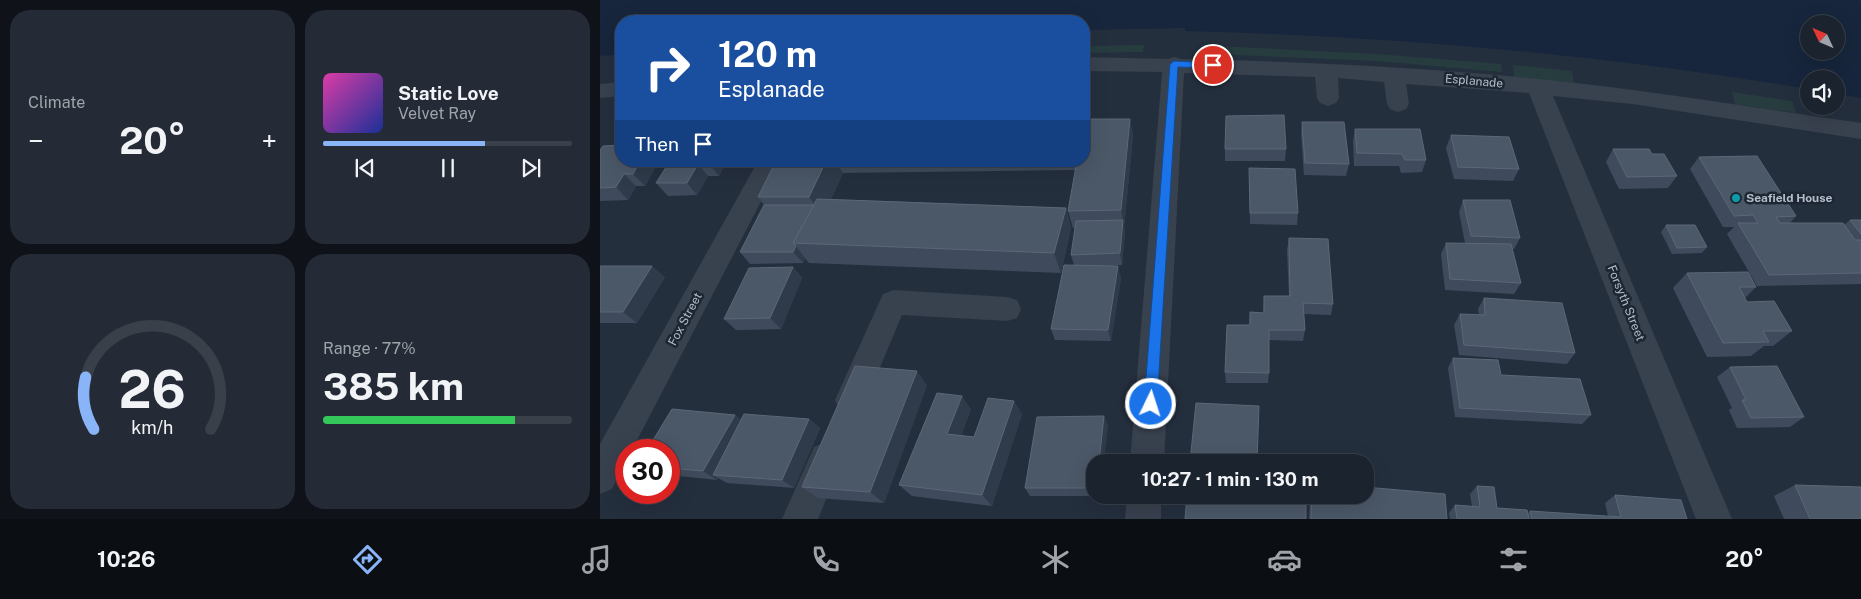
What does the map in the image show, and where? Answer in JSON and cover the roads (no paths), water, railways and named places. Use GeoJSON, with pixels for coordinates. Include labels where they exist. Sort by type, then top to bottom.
{"type":"FeatureCollection","features":[{"type":"Feature","properties":{"kind":"street","name":"Esplanade"},"geometry":{"type":"LineString","coordinates":[[1090,64],[1174,64],[1394,74],[1632,97],[1861,131]]}},
{"type":"Feature","properties":{"kind":"street"},"geometry":{"type":"LineString","coordinates":[[1148,454],[1174,64]]}},
{"type":"Feature","properties":{"kind":"street"},"geometry":{"type":"LineString","coordinates":[[1326,70],[1328,98]]}},
{"type":"Feature","properties":{"kind":"street"},"geometry":{"type":"LineString","coordinates":[[1394,74],[1398,104]]}},
{"type":"Feature","properties":{"kind":"street","name":"Forsyth Street"},"geometry":{"type":"LineString","coordinates":[[1538,87],[1714,519]]}},
{"type":"Feature","properties":{"kind":"street"},"geometry":{"type":"LineString","coordinates":[[600,91],[615,90]]}},
{"type":"Feature","properties":{"kind":"street","name":"Fox Street"},"geometry":{"type":"LineString","coordinates":[[600,477],[767,167]]}},
{"type":"Feature","properties":{"kind":"street"},"geometry":{"type":"LineString","coordinates":[[800,519],[893,302],[1007,309]]}},
{"type":"Feature","properties":{"kind":"street"},"geometry":{"type":"LineString","coordinates":[[1143,519],[1144,504]]}},
{"type":"Feature","properties":{"kind":"water"},"geometry":{"type":"Polygon","coordinates":[[[600,0],[1859,0],[1861,2],[1861,98],[1845,95],[1845,70],[1800,70],[1800,88],[1654,66],[1498,49],[1342,37],[1185,31],[1185,28],[1090,30],[1090,15],[615,15],[615,55],[600,56],[600,0]]]}},
{"type":"Feature","properties":{"kind":"place","name":"Seafield House"},"geometry":{"type":"Point","coordinates":[1736,198]}}]}
